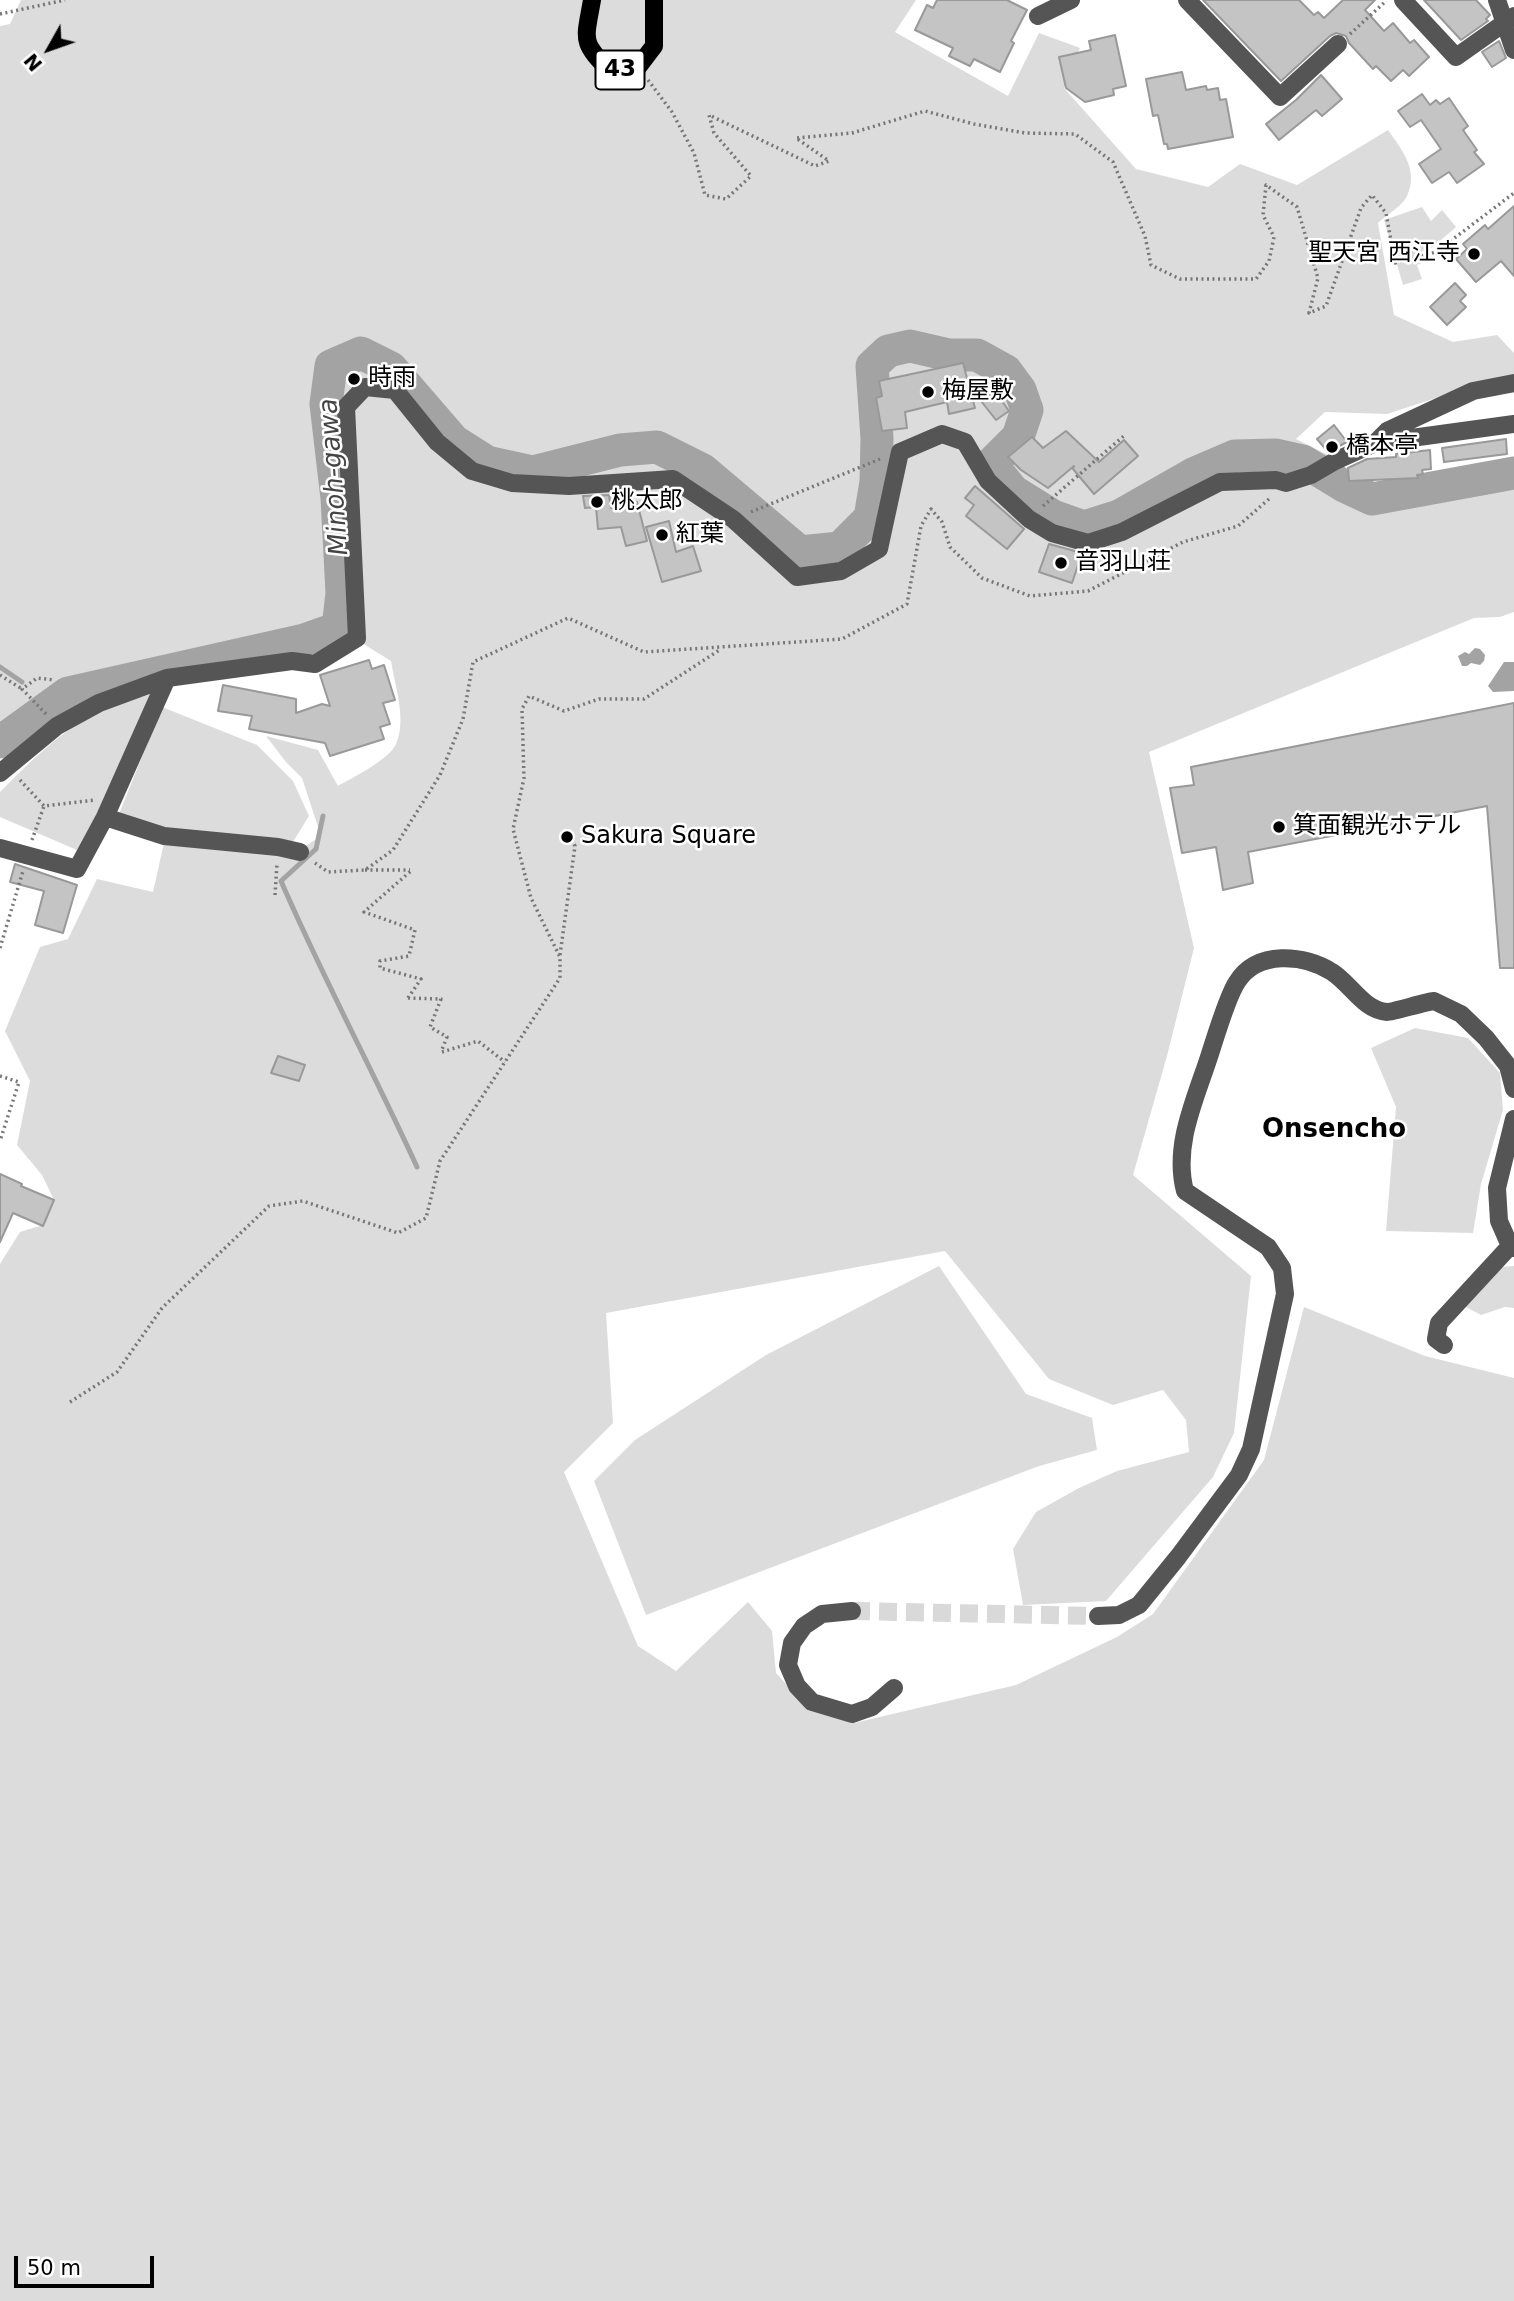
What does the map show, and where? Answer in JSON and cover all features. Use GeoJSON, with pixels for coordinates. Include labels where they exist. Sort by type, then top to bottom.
{"type":"FeatureCollection","features":[{"type":"Feature","properties":{"kind":"main road","name":"43"},"geometry":{"type":"LineString","coordinates":[[592,0],[585,39],[611,72],[638,67],[654,46],[654,0]]}},
{"type":"Feature","properties":{"kind":"street"},"geometry":{"type":"LineString","coordinates":[[1038,16],[1071,0]]}},
{"type":"Feature","properties":{"kind":"street"},"geometry":{"type":"LineString","coordinates":[[1187,0],[1280,97],[1338,44]]}},
{"type":"Feature","properties":{"kind":"street"},"geometry":{"type":"LineString","coordinates":[[1402,0],[1456,57],[1509,20]]}},
{"type":"Feature","properties":{"kind":"street"},"geometry":{"type":"LineString","coordinates":[[1497,0],[1509,20],[1514,50]]}},
{"type":"Feature","properties":{"kind":"street"},"geometry":{"type":"LineString","coordinates":[[1375,443],[1387,431],[1473,391],[1514,383]]}},
{"type":"Feature","properties":{"kind":"street"},"geometry":{"type":"LineString","coordinates":[[4,770],[57,726],[99,703],[167,678],[292,661],[315,664],[357,638],[346,407],[365,387],[395,390],[437,442],[472,471],[512,483],[569,486],[673,480],[733,519],[797,577],[841,571],[879,549],[900,452],[942,434],[965,442],[988,481],[1029,519],[1052,533],[1088,543],[1122,532],[1220,482],[1276,480],[1286,484],[1311,475],[1375,443],[1514,424]]}},
{"type":"Feature","properties":{"kind":"street"},"geometry":{"type":"LineString","coordinates":[[0,848],[77,869],[105,817],[167,678]]}},
{"type":"Feature","properties":{"kind":"street"},"geometry":{"type":"LineString","coordinates":[[105,817],[164,836],[278,847],[306,856]]}},
{"type":"Feature","properties":{"kind":"street"},"geometry":{"type":"LineString","coordinates":[[1098,1616],[1119,1615],[1139,1605],[1178,1558],[1238,1475],[1251,1449],[1280,1320],[1285,1294],[1282,1268],[1268,1247],[1185,1191],[1180,1174],[1185,1133],[1211,1050],[1237,982],[1252,966],[1276,958],[1303,958],[1333,972],[1369,1005],[1388,1012],[1434,1001],[1461,1014],[1486,1038],[1508,1066],[1514,1089]]}},
{"type":"Feature","properties":{"kind":"street"},"geometry":{"type":"LineString","coordinates":[[1444,1345],[1436,1339],[1439,1323],[1512,1247],[1499,1222],[1497,1188],[1514,1119]]}},
{"type":"Feature","properties":{"kind":"street"},"geometry":{"type":"LineString","coordinates":[[852,1611],[822,1614],[804,1626],[792,1643],[788,1665],[797,1686],[812,1702],[852,1714],[872,1707],[894,1688]]}},
{"type":"Feature","properties":{"kind":"path"},"geometry":{"type":"LineString","coordinates":[[0,14],[65,0]]}},
{"type":"Feature","properties":{"kind":"path"},"geometry":{"type":"LineString","coordinates":[[1338,44],[1387,0]]}},
{"type":"Feature","properties":{"kind":"path"},"geometry":{"type":"LineString","coordinates":[[638,67],[672,112],[694,153],[705,195],[726,199],[751,176],[715,133],[709,115],[815,166],[829,161],[796,138],[852,133],[925,111],[1025,133],[1075,134],[1113,162],[1145,236],[1151,265],[1180,279],[1256,279],[1269,261],[1273,237],[1264,215],[1266,186],[1297,207],[1318,278],[1309,313],[1326,306],[1361,208],[1372,195],[1386,213],[1395,263],[1436,251],[1514,192]]}},
{"type":"Feature","properties":{"kind":"path"},"geometry":{"type":"LineString","coordinates":[[1049,501],[1126,434]]}},
{"type":"Feature","properties":{"kind":"path"},"geometry":{"type":"LineString","coordinates":[[750,513],[889,456]]}},
{"type":"Feature","properties":{"kind":"path"},"geometry":{"type":"LineString","coordinates":[[365,870],[393,850],[440,775],[463,719],[473,662],[568,618],[644,652],[842,639],[907,604],[921,526],[931,509],[942,522],[950,547],[982,578],[1030,596],[1088,591],[1182,542],[1238,526],[1286,484]]}},
{"type":"Feature","properties":{"kind":"path"},"geometry":{"type":"LineString","coordinates":[[560,957],[531,898],[513,829],[524,778],[522,709],[529,696],[564,711],[599,699],[644,699],[722,648]]}},
{"type":"Feature","properties":{"kind":"path"},"geometry":{"type":"LineString","coordinates":[[0,675],[23,690],[52,720]]}},
{"type":"Feature","properties":{"kind":"path"},"geometry":{"type":"LineString","coordinates":[[23,690],[37,678],[55,680]]}},
{"type":"Feature","properties":{"kind":"path"},"geometry":{"type":"LineString","coordinates":[[4,770],[44,806]]}},
{"type":"Feature","properties":{"kind":"path"},"geometry":{"type":"LineString","coordinates":[[44,806],[93,799]]}},
{"type":"Feature","properties":{"kind":"path"},"geometry":{"type":"LineString","coordinates":[[35,832],[44,806]]}},
{"type":"Feature","properties":{"kind":"path"},"geometry":{"type":"LineString","coordinates":[[70,1402],[117,1372],[162,1308],[269,1206],[303,1201],[398,1233],[426,1218],[440,1161],[559,978],[575,846],[570,835]]}},
{"type":"Feature","properties":{"kind":"path"},"geometry":{"type":"LineString","coordinates":[[275,895],[278,847]]}},
{"type":"Feature","properties":{"kind":"path"},"geometry":{"type":"LineString","coordinates":[[0,948],[27,855]]}},
{"type":"Feature","properties":{"kind":"path"},"geometry":{"type":"LineString","coordinates":[[306,856],[328,872],[412,870],[364,912],[415,930],[409,956],[380,961],[380,968],[421,979],[408,999],[441,999],[430,1027],[447,1037],[442,1052],[478,1041],[505,1062]]}},
{"type":"Feature","properties":{"kind":"path"},"geometry":{"type":"LineString","coordinates":[[0,1076],[19,1082],[0,1141]]}},
{"type":"Feature","properties":{"kind":"shaded area"},"geometry":{"type":"Polygon","coordinates":[[[21,0],[916,0],[895,32],[1008,96],[1039,33],[1080,48],[1064,88],[1136,169],[1208,187],[1240,164],[1297,185],[1388,130],[1399,145],[1410,169],[1410,187],[1402,203],[1378,223],[1394,315],[1453,342],[1497,335],[1514,353],[1514,379],[1470,387],[1387,414],[1325,412],[1296,439],[1332,457],[1314,480],[1373,508],[1514,480],[1514,612],[1500,617],[1474,618],[1149,752],[1194,948],[1133,1175],[1251,1276],[1234,1433],[1213,1477],[1106,1601],[1023,1605],[1013,1549],[1036,1512],[1117,1471],[1189,1452],[1186,1420],[1163,1390],[1113,1405],[1049,1379],[945,1251],[606,1313],[613,1423],[564,1472],[638,1646],[676,1671],[748,1602],[772,1631],[776,1673],[808,1708],[854,1723],[1016,1685],[1117,1637],[1153,1614],[1264,1460],[1304,1307],[1425,1356],[1514,1378],[1514,2301],[0,2301],[0,1264],[20,1232],[43,1225],[54,1200],[42,1175],[17,1145],[30,1081],[5,1031],[40,947],[68,939],[97,879],[153,892],[164,843],[299,850],[321,836],[302,778],[266,736],[318,750],[338,786],[370,768],[392,750],[399,735],[400,724],[391,661],[331,624],[58,681],[0,723],[0,26],[10,24],[21,0]]]}},
{"type":"Feature","properties":{"kind":"shaded area"},"geometry":{"type":"Polygon","coordinates":[[[1422,207],[1431,221],[1442,210],[1456,227],[1433,247],[1421,252],[1424,262],[1417,265],[1422,279],[1403,285],[1384,220],[1422,207]]]}},
{"type":"Feature","properties":{"kind":"shaded area"},"geometry":{"type":"Polygon","coordinates":[[[1475,648],[1485,655],[1484,661],[1480,665],[1471,663],[1462,666],[1458,656],[1465,652],[1469,654],[1475,648]]]}},
{"type":"Feature","properties":{"kind":"shaded area"},"geometry":{"type":"Polygon","coordinates":[[[1504,662],[1514,662],[1514,691],[1493,692],[1488,686],[1504,662]]]}},
{"type":"Feature","properties":{"kind":"shaded area"},"geometry":{"type":"Polygon","coordinates":[[[152,693],[107,795],[77,850],[0,817],[0,792],[54,741],[91,716],[152,693]]]}},
{"type":"Feature","properties":{"kind":"shaded area"},"geometry":{"type":"Polygon","coordinates":[[[162,707],[257,745],[293,781],[309,816],[291,845],[163,831],[119,814],[162,707]]]}},
{"type":"Feature","properties":{"kind":"shaded area"},"geometry":{"type":"Polygon","coordinates":[[[1415,1028],[1468,1038],[1500,1073],[1503,1110],[1481,1184],[1473,1233],[1386,1231],[1396,1107],[1371,1048],[1415,1028]]]}},
{"type":"Feature","properties":{"kind":"shaded area"},"geometry":{"type":"Polygon","coordinates":[[[939,1266],[1026,1394],[1092,1418],[1097,1450],[1039,1466],[646,1615],[594,1481],[635,1440],[766,1355],[939,1266]]]}},
{"type":"Feature","properties":{"kind":"shaded area"},"geometry":{"type":"Polygon","coordinates":[[[1514,1266],[1514,1308],[1505,1307],[1481,1315],[1464,1306],[1502,1267],[1514,1266]]]}},
{"type":"Feature","properties":{"kind":"building"},"geometry":{"type":"Polygon","coordinates":[[[937,0],[1007,0],[1027,10],[1011,41],[1014,43],[1000,72],[974,59],[970,66],[949,56],[953,48],[915,30],[927,5],[933,8],[937,0]]]}},
{"type":"Feature","properties":{"kind":"building"},"geometry":{"type":"Polygon","coordinates":[[[1203,0],[1299,0],[1314,15],[1318,12],[1324,18],[1343,0],[1375,0],[1365,10],[1384,31],[1393,23],[1410,43],[1414,40],[1429,57],[1409,76],[1403,70],[1391,81],[1376,66],[1373,69],[1349,43],[1346,36],[1336,33],[1281,81],[1203,0]]]}},
{"type":"Feature","properties":{"kind":"building"},"geometry":{"type":"Polygon","coordinates":[[[1424,0],[1476,0],[1490,15],[1486,19],[1488,21],[1461,40],[1424,0]]]}},
{"type":"Feature","properties":{"kind":"building"},"geometry":{"type":"Polygon","coordinates":[[[1115,35],[1126,86],[1113,89],[1114,95],[1085,102],[1066,88],[1059,57],[1091,50],[1089,41],[1115,35]]]}},
{"type":"Feature","properties":{"kind":"building"},"geometry":{"type":"Polygon","coordinates":[[[1499,41],[1506,58],[1492,67],[1482,52],[1499,41]]]}},
{"type":"Feature","properties":{"kind":"building"},"geometry":{"type":"Polygon","coordinates":[[[1182,72],[1186,90],[1206,86],[1207,90],[1218,88],[1220,100],[1226,99],[1233,137],[1168,149],[1167,144],[1164,144],[1158,115],[1153,116],[1146,79],[1182,72]]]}},
{"type":"Feature","properties":{"kind":"building"},"geometry":{"type":"Polygon","coordinates":[[[1321,75],[1342,99],[1322,116],[1316,110],[1279,140],[1266,124],[1321,75]]]}},
{"type":"Feature","properties":{"kind":"building"},"geometry":{"type":"Polygon","coordinates":[[[1422,94],[1430,105],[1436,100],[1440,104],[1449,98],[1468,126],[1463,130],[1477,150],[1474,152],[1484,164],[1457,183],[1449,172],[1432,183],[1419,164],[1441,149],[1421,120],[1410,127],[1398,111],[1422,94]]]}},
{"type":"Feature","properties":{"kind":"building","name":"聖天宮 西江寺"},"geometry":{"type":"Polygon","coordinates":[[[1514,206],[1514,276],[1501,261],[1476,282],[1456,259],[1467,249],[1463,244],[1485,225],[1488,229],[1514,206]]]}},
{"type":"Feature","properties":{"kind":"building"},"geometry":{"type":"Polygon","coordinates":[[[1455,283],[1466,295],[1460,301],[1466,307],[1447,325],[1430,307],[1455,283]]]}},
{"type":"Feature","properties":{"kind":"building"},"geometry":{"type":"Polygon","coordinates":[[[963,363],[975,408],[949,414],[947,402],[905,412],[907,428],[882,431],[876,398],[882,396],[879,381],[963,363]]]}},
{"type":"Feature","properties":{"kind":"building"},"geometry":{"type":"Polygon","coordinates":[[[995,391],[1009,411],[996,420],[981,401],[995,391]]]}},
{"type":"Feature","properties":{"kind":"building","name":"橋本亭"},"geometry":{"type":"Polygon","coordinates":[[[1334,425],[1347,442],[1328,452],[1317,439],[1334,425]]]}},
{"type":"Feature","properties":{"kind":"building"},"geometry":{"type":"Polygon","coordinates":[[[1066,431],[1099,462],[1124,440],[1138,456],[1094,494],[1073,469],[1074,466],[1048,488],[1021,470],[1008,457],[1032,437],[1043,448],[1066,431]]]}},
{"type":"Feature","properties":{"kind":"building"},"geometry":{"type":"Polygon","coordinates":[[[1506,439],[1507,454],[1444,462],[1442,448],[1506,439]]]}},
{"type":"Feature","properties":{"kind":"building"},"geometry":{"type":"Polygon","coordinates":[[[1430,450],[1431,469],[1422,470],[1423,474],[1417,475],[1418,478],[1349,481],[1348,468],[1367,459],[1396,457],[1396,454],[1430,450]]]}},
{"type":"Feature","properties":{"kind":"building"},"geometry":{"type":"Polygon","coordinates":[[[975,486],[1024,529],[1007,549],[966,516],[974,505],[965,498],[975,486]]]}},
{"type":"Feature","properties":{"kind":"building"},"geometry":{"type":"Polygon","coordinates":[[[609,495],[611,508],[637,502],[647,541],[626,546],[621,527],[598,529],[596,507],[585,508],[583,496],[609,495]]]}},
{"type":"Feature","properties":{"kind":"building"},"geometry":{"type":"Polygon","coordinates":[[[669,521],[676,552],[693,546],[701,571],[662,582],[646,527],[669,521]]]}},
{"type":"Feature","properties":{"kind":"building","name":"音羽山荘"},"geometry":{"type":"Polygon","coordinates":[[[1049,544],[1082,553],[1072,583],[1039,572],[1049,544]]]}},
{"type":"Feature","properties":{"kind":"building"},"geometry":{"type":"Polygon","coordinates":[[[369,660],[372,669],[384,665],[395,700],[383,703],[390,724],[380,727],[384,739],[330,756],[325,743],[249,729],[252,716],[218,711],[223,685],[296,699],[296,713],[322,704],[330,706],[320,675],[369,660]]]}},
{"type":"Feature","properties":{"kind":"building","name":"箕面観光ホテル"},"geometry":{"type":"Polygon","coordinates":[[[1514,703],[1514,968],[1500,968],[1487,806],[1248,852],[1253,883],[1223,890],[1216,847],[1182,853],[1170,788],[1194,785],[1191,767],[1514,703]]]}},
{"type":"Feature","properties":{"kind":"building"},"geometry":{"type":"Polygon","coordinates":[[[15,864],[77,885],[63,933],[35,925],[44,891],[10,882],[15,864]]]}},
{"type":"Feature","properties":{"kind":"building"},"geometry":{"type":"Polygon","coordinates":[[[278,1056],[305,1065],[299,1081],[271,1073],[278,1056]]]}},
{"type":"Feature","properties":{"kind":"building"},"geometry":{"type":"Polygon","coordinates":[[[0,1174],[54,1200],[43,1226],[13,1213],[0,1242],[0,1174]]]}},
{"type":"Feature","properties":{"kind":"waterway","name":"Minoh-gawa"},"geometry":{"type":"LineString","coordinates":[[0,742],[68,693],[304,640],[338,628],[342,593],[337,498],[326,404],[331,366],[361,353],[391,368],[454,441],[487,462],[533,472],[620,450],[657,447],[703,470],[800,552],[840,548],[870,518],[876,482],[877,438],[872,366],[888,351],[910,346],[949,355],[977,355],[1006,371],[1020,390],[1027,410],[1018,437],[991,464],[1013,491],[1053,516],[1084,527],[1119,516],[1193,474],[1235,456],[1276,455],[1303,461],[1344,486],[1372,499],[1514,473]]}},
{"type":"Feature","properties":{"kind":"waterway"},"geometry":{"type":"LineString","coordinates":[[0,667],[22,682]]}},
{"type":"Feature","properties":{"kind":"waterway"},"geometry":{"type":"LineString","coordinates":[[323,816],[316,849],[281,881],[417,1167]]}},
{"type":"Feature","properties":{"kind":"tunnel"},"geometry":{"type":"LineString","coordinates":[[852,1611],[1098,1616]]}},
{"type":"Feature","properties":{"kind":"place","name":"聖天宮 西江寺"},"geometry":{"type":"Point","coordinates":[1474,254]}},
{"type":"Feature","properties":{"kind":"place","name":"時雨"},"geometry":{"type":"Point","coordinates":[354,379]}},
{"type":"Feature","properties":{"kind":"place","name":"梅屋敷"},"geometry":{"type":"Point","coordinates":[928,392]}},
{"type":"Feature","properties":{"kind":"place","name":"橋本亭"},"geometry":{"type":"Point","coordinates":[1332,447]}},
{"type":"Feature","properties":{"kind":"place","name":"桃太郎"},"geometry":{"type":"Point","coordinates":[597,502]}},
{"type":"Feature","properties":{"kind":"place","name":"紅葉"},"geometry":{"type":"Point","coordinates":[662,535]}},
{"type":"Feature","properties":{"kind":"place","name":"音羽山荘"},"geometry":{"type":"Point","coordinates":[1061,563]}},
{"type":"Feature","properties":{"kind":"place","name":"箕面観光ホテル"},"geometry":{"type":"Point","coordinates":[1279,827]}},
{"type":"Feature","properties":{"kind":"place","name":"Sakura Square"},"geometry":{"type":"Point","coordinates":[567,837]}},
{"type":"Feature","properties":{"kind":"district","name":"Onsencho"},"geometry":{"type":"Point","coordinates":[1334,1130]}}]}
